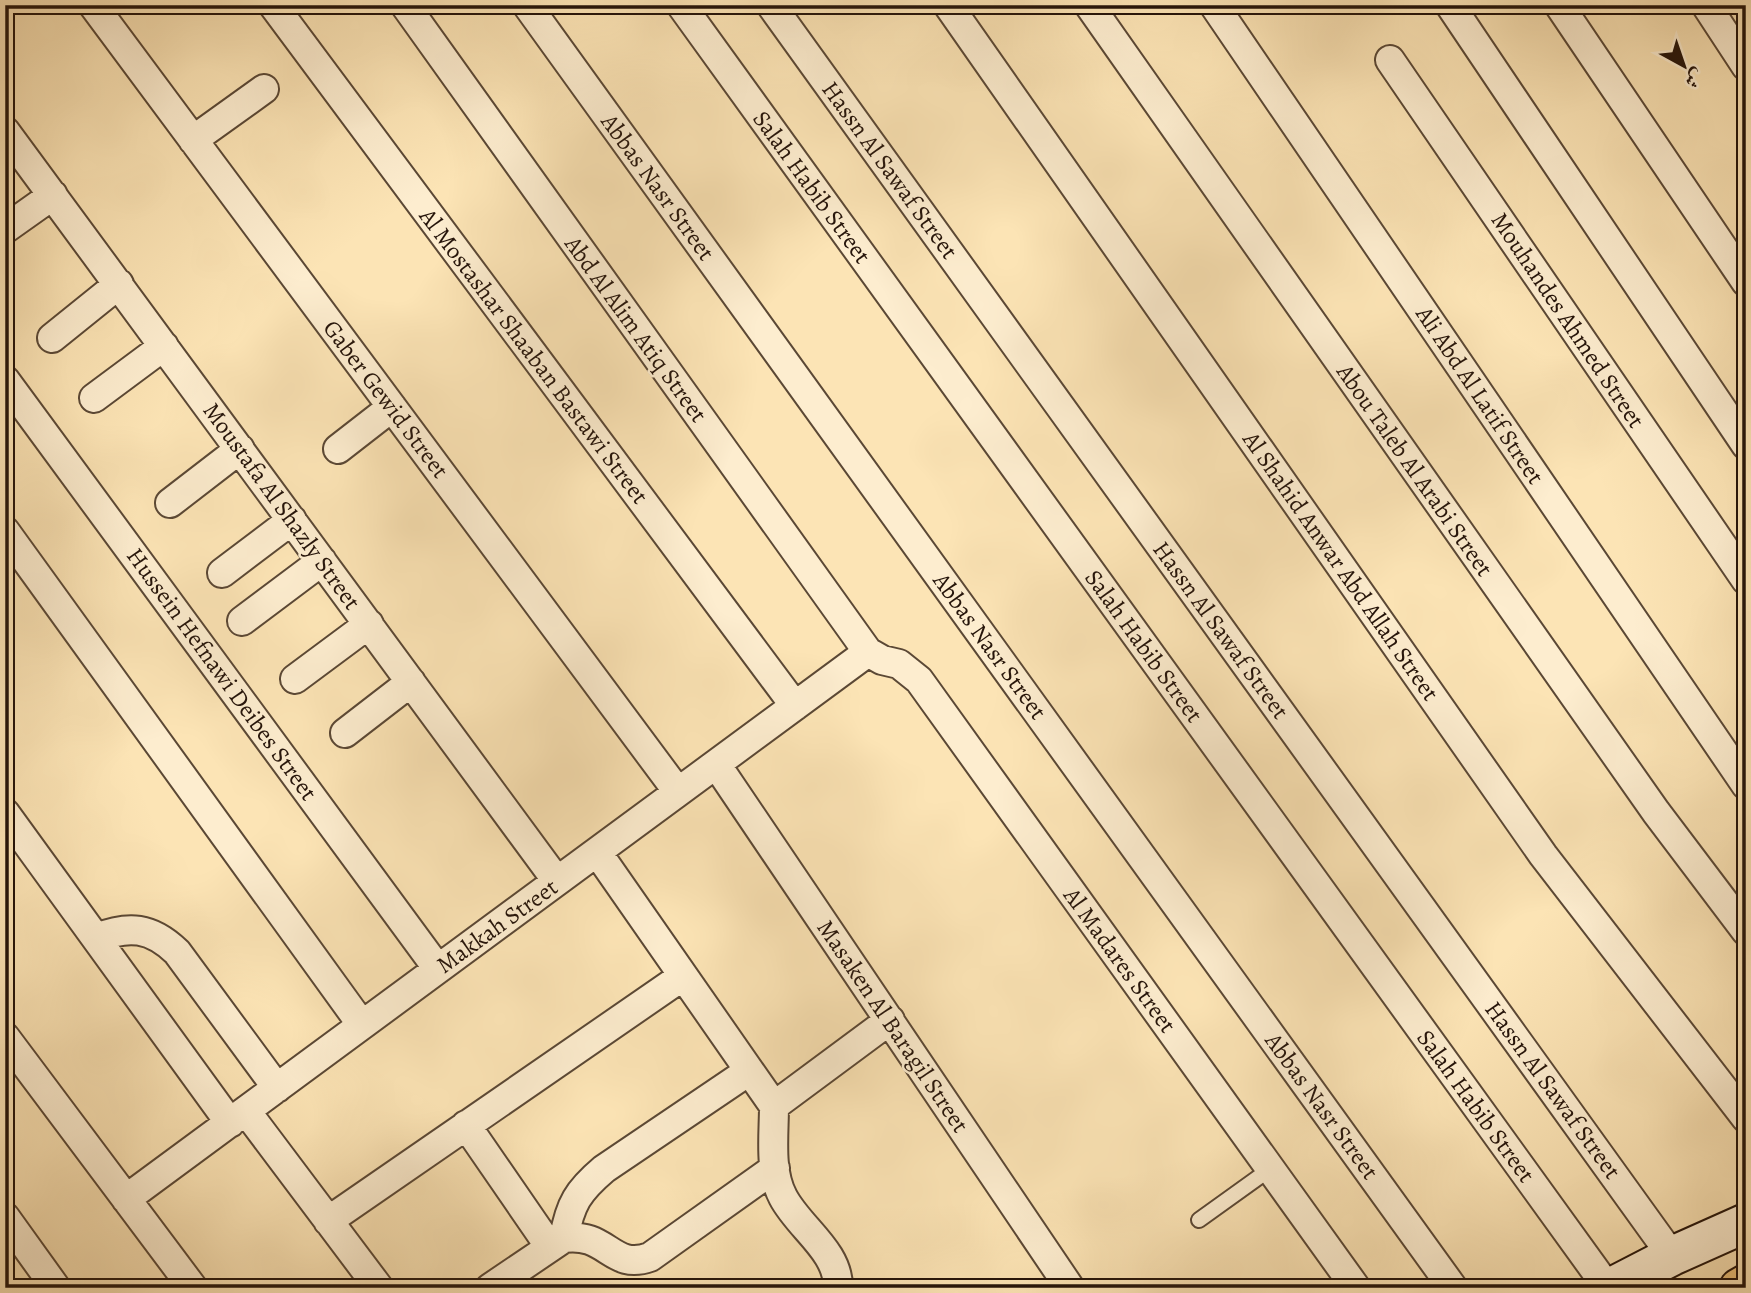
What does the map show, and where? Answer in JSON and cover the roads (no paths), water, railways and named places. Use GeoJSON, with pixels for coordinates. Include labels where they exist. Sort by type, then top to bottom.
{"type":"FeatureCollection","features":[{"type":"Feature","properties":{"kind":"highway"},"geometry":{"type":"LineString","coordinates":[[1739,1288],[1746,1284]]}},
{"type":"Feature","properties":{"kind":"street","name":"Gaber Gewid Street"},"geometry":{"type":"LineString","coordinates":[[93,5],[678,792]]}},
{"type":"Feature","properties":{"kind":"street","name":"Al Mostashar Shaaban Bastawi Street"},"geometry":{"type":"LineString","coordinates":[[273,5],[795,706]]}},
{"type":"Feature","properties":{"kind":"street","name":"Abd Al Alim Atiq Street"},"geometry":{"type":"LineString","coordinates":[[405,5],[868,652]]}},
{"type":"Feature","properties":{"kind":"street","name":"Abbas Nasr Street"},"geometry":{"type":"LineString","coordinates":[[527,5],[1453,1288]]}},
{"type":"Feature","properties":{"kind":"street","name":"Salah Habib Street"},"geometry":{"type":"LineString","coordinates":[[681,5],[1609,1288]]}},
{"type":"Feature","properties":{"kind":"street","name":"Hassn Al Sawaf Street"},"geometry":{"type":"LineString","coordinates":[[771,5],[1672,1256]]}},
{"type":"Feature","properties":{"kind":"street","name":"Al Shahid Anwar Abd Allah Street"},"geometry":{"type":"LineString","coordinates":[[948,5],[1543,855],[1746,1118]]}},
{"type":"Feature","properties":{"kind":"street","name":"Abou Taleb Al Arabi Street"},"geometry":{"type":"LineString","coordinates":[[1089,5],[1656,812],[1746,931]]}},
{"type":"Feature","properties":{"kind":"street","name":"Ali Abd Al Latif Street"},"geometry":{"type":"LineString","coordinates":[[1214,5],[1746,785]]}},
{"type":"Feature","properties":{"kind":"street"},"geometry":{"type":"LineString","coordinates":[[1450,5],[1746,445]]}},
{"type":"Feature","properties":{"kind":"street"},"geometry":{"type":"LineString","coordinates":[[1559,5],[1746,282]]}},
{"type":"Feature","properties":{"kind":"street"},"geometry":{"type":"LineString","coordinates":[[1706,5],[1746,66]]}},
{"type":"Feature","properties":{"kind":"street","name":"Mouhandes Ahmed Street"},"geometry":{"type":"LineString","coordinates":[[1390,60],[1746,580]]}},
{"type":"Feature","properties":{"kind":"street"},"geometry":{"type":"LineString","coordinates":[[194,140],[264,89]]}},
{"type":"Feature","properties":{"kind":"street","name":"Moustafa Al Shazly Street"},"geometry":{"type":"LineString","coordinates":[[5,131],[557,881]]}},
{"type":"Feature","properties":{"kind":"street"},"geometry":{"type":"LineString","coordinates":[[5,229],[53,195]]}},
{"type":"Feature","properties":{"kind":"street"},"geometry":{"type":"LineString","coordinates":[[52,338],[119,284]]}},
{"type":"Feature","properties":{"kind":"street"},"geometry":{"type":"LineString","coordinates":[[94,398],[164,346]]}},
{"type":"Feature","properties":{"kind":"street","name":"Hussein Hefnawi Deibes Street"},"geometry":{"type":"LineString","coordinates":[[5,380],[438,969]]}},
{"type":"Feature","properties":{"kind":"street"},"geometry":{"type":"LineString","coordinates":[[338,449],[392,407]]}},
{"type":"Feature","properties":{"kind":"street"},"geometry":{"type":"LineString","coordinates":[[170,503],[240,449]]}},
{"type":"Feature","properties":{"kind":"street"},"geometry":{"type":"LineString","coordinates":[[222,573],[292,520]]}},
{"type":"Feature","properties":{"kind":"street"},"geometry":{"type":"LineString","coordinates":[[5,531],[362,1025]]}},
{"type":"Feature","properties":{"kind":"street"},"geometry":{"type":"LineString","coordinates":[[242,621],[322,561]]}},
{"type":"Feature","properties":{"kind":"street"},"geometry":{"type":"LineString","coordinates":[[295,680],[369,624]]}},
{"type":"Feature","properties":{"kind":"street","name":"Makkah Street"},"geometry":{"type":"LineString","coordinates":[[126,1199],[868,652]]}},
{"type":"Feature","properties":{"kind":"street","name":"Al Madares Street"},"geometry":{"type":"LineString","coordinates":[[868,652],[883,660],[900,664],[919,680],[1356,1288]]}},
{"type":"Feature","properties":{"kind":"street"},"geometry":{"type":"LineString","coordinates":[[345,733],[411,681]]}},
{"type":"Feature","properties":{"kind":"street","name":"Masaken Al Baragil Street"},"geometry":{"type":"LineString","coordinates":[[716,764],[1070,1288]]}},
{"type":"Feature","properties":{"kind":"street"},"geometry":{"type":"LineString","coordinates":[[5,813],[96,938],[238,1117],[328,1221],[379,1288]]}},
{"type":"Feature","properties":{"kind":"street"},"geometry":{"type":"LineString","coordinates":[[597,852],[774,1106],[775,1168],[782,1195],[833,1261],[838,1273],[838,1288]]}},
{"type":"Feature","properties":{"kind":"street"},"geometry":{"type":"LineString","coordinates":[[96,938],[113,931],[130,929],[148,932],[164,940],[177,952],[277,1088]]}},
{"type":"Feature","properties":{"kind":"street"},"geometry":{"type":"LineString","coordinates":[[328,1221],[683,976]]}},
{"type":"Feature","properties":{"kind":"street"},"geometry":{"type":"LineString","coordinates":[[774,1106],[890,1020]]}},
{"type":"Feature","properties":{"kind":"street"},"geometry":{"type":"LineString","coordinates":[[5,1037],[193,1288]]}},
{"type":"Feature","properties":{"kind":"street"},"geometry":{"type":"LineString","coordinates":[[557,1243],[569,1211],[583,1187],[604,1169],[749,1071]]}},
{"type":"Feature","properties":{"kind":"street"},"geometry":{"type":"LineString","coordinates":[[466,1125],[557,1243]]}},
{"type":"Feature","properties":{"kind":"street"},"geometry":{"type":"LineString","coordinates":[[490,1288],[557,1243],[577,1237],[602,1244],[622,1258],[641,1260],[650,1257],[775,1168]]}},
{"type":"Feature","properties":{"kind":"street"},"geometry":{"type":"LineString","coordinates":[[5,1217],[56,1288]]}},
{"type":"Feature","properties":{"kind":"street"},"geometry":{"type":"LineString","coordinates":[[1609,1288],[1746,1223]]}},
{"type":"Feature","properties":{"kind":"lane"},"geometry":{"type":"LineString","coordinates":[[1199,1220],[1270,1169]]}}]}
